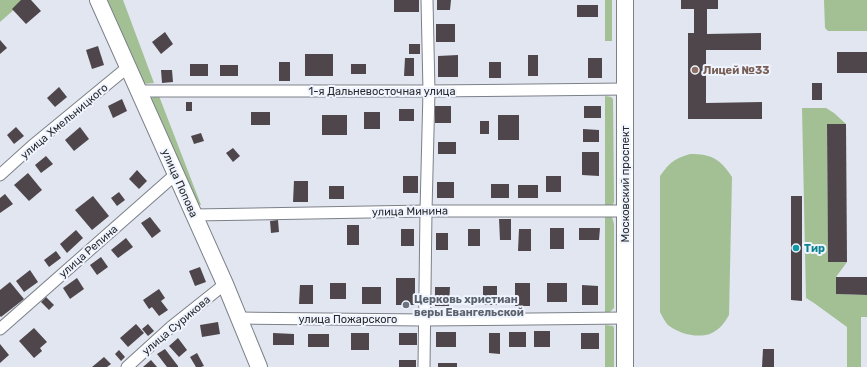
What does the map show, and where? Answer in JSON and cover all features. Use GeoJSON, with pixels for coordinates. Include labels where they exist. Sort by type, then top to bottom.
{"type":"FeatureCollection","features":[{"type":"Feature","properties":{"kind":"street","name":"улица Попова"},"geometry":{"type":"LineString","coordinates":[[98,0],[225,284],[259,367]]}},
{"type":"Feature","properties":{"kind":"street"},"geometry":{"type":"LineString","coordinates":[[424,367],[429,91],[427,0]]}},
{"type":"Feature","properties":{"kind":"street","name":"Московский проспект"},"geometry":{"type":"LineString","coordinates":[[625,0],[625,367]]}},
{"type":"Feature","properties":{"kind":"street","name":"улица Хмельницкого"},"geometry":{"type":"LineString","coordinates":[[0,175],[32,146],[128,67]]}},
{"type":"Feature","properties":{"kind":"street","name":"1-я Дальневосточная улица"},"geometry":{"type":"LineString","coordinates":[[139,91],[625,89]]}},
{"type":"Feature","properties":{"kind":"street","name":"улица Репина"},"geometry":{"type":"LineString","coordinates":[[0,329],[176,174]]}},
{"type":"Feature","properties":{"kind":"street","name":"улица Минина"},"geometry":{"type":"LineString","coordinates":[[194,215],[426,211],[625,211]]}},
{"type":"Feature","properties":{"kind":"street","name":"улица Сурикова"},"geometry":{"type":"LineString","coordinates":[[127,367],[171,327],[225,284]]}},
{"type":"Feature","properties":{"kind":"street","name":"улица Пожарского"},"geometry":{"type":"LineString","coordinates":[[239,318],[424,320],[625,318]]}},
{"type":"Feature","properties":{"kind":"green space"},"geometry":{"type":"Polygon","coordinates":[[[0,0],[25,0],[0,22],[0,0]]]}},
{"type":"Feature","properties":{"kind":"green space"},"geometry":{"type":"Polygon","coordinates":[[[107,0],[123,0],[154,83],[143,84],[139,80],[107,0]]]}},
{"type":"Feature","properties":{"kind":"green space"},"geometry":{"type":"Polygon","coordinates":[[[605,0],[612,0],[612,41],[605,41],[605,0]]]}},
{"type":"Feature","properties":{"kind":"green space"},"geometry":{"type":"Polygon","coordinates":[[[824,0],[867,0],[867,31],[828,31],[825,28],[824,0]]]}},
{"type":"Feature","properties":{"kind":"green space"},"geometry":{"type":"Polygon","coordinates":[[[159,96],[201,205],[196,204],[151,99],[159,96]]]}},
{"type":"Feature","properties":{"kind":"green space"},"geometry":{"type":"Polygon","coordinates":[[[605,96],[613,99],[614,202],[610,207],[605,207],[605,96]]]}},
{"type":"Feature","properties":{"kind":"green space"},"geometry":{"type":"Polygon","coordinates":[[[802,108],[826,108],[846,124],[827,124],[828,262],[847,262],[836,277],[836,294],[867,295],[867,317],[861,317],[861,367],[847,367],[847,327],[806,298],[802,108]]]}},
{"type":"Feature","properties":{"kind":"green space"},"geometry":{"type":"Polygon","coordinates":[[[690,154],[704,155],[715,159],[732,177],[729,315],[724,323],[712,333],[701,336],[689,335],[678,331],[667,324],[660,312],[660,176],[673,162],[690,154]]]}},
{"type":"Feature","properties":{"kind":"green space"},"geometry":{"type":"Polygon","coordinates":[[[609,215],[612,217],[614,224],[614,308],[610,312],[605,312],[605,216],[609,215]]]}},
{"type":"Feature","properties":{"kind":"green space"},"geometry":{"type":"Polygon","coordinates":[[[605,325],[613,326],[614,328],[614,367],[605,367],[605,325]]]}},
{"type":"Feature","properties":{"kind":"building"},"geometry":{"type":"Polygon","coordinates":[[[21,0],[31,0],[41,11],[26,24],[12,9],[21,0]]]}},
{"type":"Feature","properties":{"kind":"building"},"geometry":{"type":"Polygon","coordinates":[[[394,0],[419,0],[419,12],[394,12],[394,0]]]}},
{"type":"Feature","properties":{"kind":"building"},"geometry":{"type":"Polygon","coordinates":[[[437,0],[451,0],[450,10],[437,10],[437,0]]]}},
{"type":"Feature","properties":{"kind":"building"},"geometry":{"type":"Polygon","coordinates":[[[681,0],[718,0],[718,9],[707,9],[707,34],[761,33],[761,50],[706,50],[706,103],[762,102],[762,119],[688,119],[688,33],[694,33],[694,9],[681,9],[681,0]]]}},
{"type":"Feature","properties":{"kind":"building"},"geometry":{"type":"Polygon","coordinates":[[[577,5],[598,5],[598,17],[577,17],[577,5]]]}},
{"type":"Feature","properties":{"kind":"building"},"geometry":{"type":"Polygon","coordinates":[[[436,24],[455,24],[455,42],[436,42],[436,24]]]}},
{"type":"Feature","properties":{"kind":"building"},"geometry":{"type":"Polygon","coordinates":[[[165,32],[173,44],[161,54],[152,42],[165,32]]]}},
{"type":"Feature","properties":{"kind":"building"},"geometry":{"type":"Polygon","coordinates":[[[0,40],[7,48],[0,54],[0,40]]]}},
{"type":"Feature","properties":{"kind":"building"},"geometry":{"type":"Polygon","coordinates":[[[409,44],[420,44],[420,54],[409,54],[409,44]]]}},
{"type":"Feature","properties":{"kind":"building"},"geometry":{"type":"Polygon","coordinates":[[[98,46],[104,65],[92,69],[86,50],[98,46]]]}},
{"type":"Feature","properties":{"kind":"building"},"geometry":{"type":"Polygon","coordinates":[[[837,52],[867,52],[867,73],[837,73],[837,52]]]}},
{"type":"Feature","properties":{"kind":"building"},"geometry":{"type":"Polygon","coordinates":[[[305,54],[333,54],[333,76],[305,76],[305,54]]]}},
{"type":"Feature","properties":{"kind":"building"},"geometry":{"type":"Polygon","coordinates":[[[458,55],[458,77],[438,77],[438,56],[458,55]]]}},
{"type":"Feature","properties":{"kind":"building"},"geometry":{"type":"Polygon","coordinates":[[[528,55],[538,55],[538,76],[528,76],[528,55]]]}},
{"type":"Feature","properties":{"kind":"building"},"geometry":{"type":"Polygon","coordinates":[[[405,58],[414,58],[414,76],[404,76],[405,58]]]}},
{"type":"Feature","properties":{"kind":"building"},"geometry":{"type":"Polygon","coordinates":[[[588,58],[602,58],[602,78],[588,78],[588,58]]]}},
{"type":"Feature","properties":{"kind":"building"},"geometry":{"type":"Polygon","coordinates":[[[279,62],[290,62],[290,81],[279,81],[279,62]]]}},
{"type":"Feature","properties":{"kind":"building"},"geometry":{"type":"Polygon","coordinates":[[[489,62],[501,62],[501,78],[489,78],[489,62]]]}},
{"type":"Feature","properties":{"kind":"building"},"geometry":{"type":"Polygon","coordinates":[[[190,64],[208,64],[208,76],[190,76],[190,64]]]}},
{"type":"Feature","properties":{"kind":"building"},"geometry":{"type":"Polygon","coordinates":[[[351,64],[366,64],[366,74],[351,74],[351,64]]]}},
{"type":"Feature","properties":{"kind":"building"},"geometry":{"type":"Polygon","coordinates":[[[220,65],[238,65],[238,76],[220,76],[220,65]]]}},
{"type":"Feature","properties":{"kind":"building"},"geometry":{"type":"Polygon","coordinates":[[[161,70],[172,70],[173,82],[162,83],[161,70]]]}},
{"type":"Feature","properties":{"kind":"building"},"geometry":{"type":"Polygon","coordinates":[[[812,83],[822,83],[822,100],[812,100],[812,83]]]}},
{"type":"Feature","properties":{"kind":"building"},"geometry":{"type":"Polygon","coordinates":[[[59,87],[67,97],[55,107],[47,98],[59,87]]]}},
{"type":"Feature","properties":{"kind":"building"},"geometry":{"type":"Polygon","coordinates":[[[122,99],[127,111],[113,118],[108,106],[122,99]]]}},
{"type":"Feature","properties":{"kind":"building"},"geometry":{"type":"Polygon","coordinates":[[[186,102],[192,102],[192,111],[186,111],[186,102]]]}},
{"type":"Feature","properties":{"kind":"building"},"geometry":{"type":"Polygon","coordinates":[[[435,106],[451,106],[451,123],[435,123],[435,106]]]}},
{"type":"Feature","properties":{"kind":"building"},"geometry":{"type":"Polygon","coordinates":[[[584,106],[601,106],[601,118],[584,118],[584,106]]]}},
{"type":"Feature","properties":{"kind":"building"},"geometry":{"type":"Polygon","coordinates":[[[399,109],[414,109],[414,121],[399,121],[399,109]]]}},
{"type":"Feature","properties":{"kind":"building"},"geometry":{"type":"Polygon","coordinates":[[[251,112],[270,112],[270,125],[251,125],[251,112]]]}},
{"type":"Feature","properties":{"kind":"building"},"geometry":{"type":"Polygon","coordinates":[[[364,112],[380,112],[380,129],[364,129],[364,112]]]}},
{"type":"Feature","properties":{"kind":"building"},"geometry":{"type":"Polygon","coordinates":[[[322,115],[347,115],[347,135],[322,135],[322,115]]]}},
{"type":"Feature","properties":{"kind":"building"},"geometry":{"type":"Polygon","coordinates":[[[498,115],[519,115],[519,140],[498,140],[498,115]]]}},
{"type":"Feature","properties":{"kind":"building"},"geometry":{"type":"Polygon","coordinates":[[[480,121],[489,121],[489,134],[480,134],[480,121]]]}},
{"type":"Feature","properties":{"kind":"building"},"geometry":{"type":"Polygon","coordinates":[[[827,124],[846,124],[847,262],[828,262],[827,124]]]}},
{"type":"Feature","properties":{"kind":"building"},"geometry":{"type":"Polygon","coordinates":[[[16,127],[24,136],[14,144],[7,135],[16,127]]]}},
{"type":"Feature","properties":{"kind":"building"},"geometry":{"type":"Polygon","coordinates":[[[80,127],[89,139],[74,151],[65,140],[80,127]]]}},
{"type":"Feature","properties":{"kind":"building"},"geometry":{"type":"Polygon","coordinates":[[[583,129],[599,130],[599,142],[583,142],[583,129]]]}},
{"type":"Feature","properties":{"kind":"building"},"geometry":{"type":"Polygon","coordinates":[[[201,133],[204,141],[194,144],[191,136],[201,133]]]}},
{"type":"Feature","properties":{"kind":"building"},"geometry":{"type":"Polygon","coordinates":[[[438,142],[456,142],[456,154],[438,154],[438,142]]]}},
{"type":"Feature","properties":{"kind":"building"},"geometry":{"type":"Polygon","coordinates":[[[233,148],[240,156],[233,162],[226,153],[233,148]]]}},
{"type":"Feature","properties":{"kind":"building"},"geometry":{"type":"Polygon","coordinates":[[[582,152],[599,152],[599,176],[582,175],[582,152]]]}},
{"type":"Feature","properties":{"kind":"building"},"geometry":{"type":"Polygon","coordinates":[[[46,156],[53,164],[41,173],[35,165],[46,156]]]}},
{"type":"Feature","properties":{"kind":"building"},"geometry":{"type":"Polygon","coordinates":[[[137,170],[147,181],[139,189],[129,179],[137,170]]]}},
{"type":"Feature","properties":{"kind":"building"},"geometry":{"type":"Polygon","coordinates":[[[28,173],[42,190],[29,201],[14,185],[28,173]]]}},
{"type":"Feature","properties":{"kind":"building"},"geometry":{"type":"Polygon","coordinates":[[[403,176],[418,176],[418,193],[403,193],[403,176]]]}},
{"type":"Feature","properties":{"kind":"building"},"geometry":{"type":"Polygon","coordinates":[[[546,176],[561,176],[561,192],[546,192],[546,176]]]}},
{"type":"Feature","properties":{"kind":"building"},"geometry":{"type":"Polygon","coordinates":[[[294,181],[308,181],[308,202],[293,202],[294,181]]]}},
{"type":"Feature","properties":{"kind":"building"},"geometry":{"type":"Polygon","coordinates":[[[437,182],[454,182],[454,198],[437,198],[437,182]]]}},
{"type":"Feature","properties":{"kind":"building"},"geometry":{"type":"Polygon","coordinates":[[[491,184],[509,184],[509,198],[491,198],[491,184]]]}},
{"type":"Feature","properties":{"kind":"building"},"geometry":{"type":"Polygon","coordinates":[[[518,185],[538,185],[538,198],[518,198],[518,185]]]}},
{"type":"Feature","properties":{"kind":"building"},"geometry":{"type":"Polygon","coordinates":[[[329,186],[344,186],[344,199],[329,199],[329,186]]]}},
{"type":"Feature","properties":{"kind":"building"},"geometry":{"type":"Polygon","coordinates":[[[119,192],[125,200],[117,206],[111,198],[119,192]]]}},
{"type":"Feature","properties":{"kind":"building"},"geometry":{"type":"Polygon","coordinates":[[[5,194],[13,204],[0,213],[0,198],[5,194]]]}},
{"type":"Feature","properties":{"kind":"building"},"geometry":{"type":"Polygon","coordinates":[[[93,196],[109,216],[92,230],[75,210],[93,196]]]}},
{"type":"Feature","properties":{"kind":"building","name":"Тир"},"geometry":{"type":"Polygon","coordinates":[[[791,196],[802,196],[802,301],[791,300],[791,196]]]}},
{"type":"Feature","properties":{"kind":"building"},"geometry":{"type":"Polygon","coordinates":[[[150,217],[161,231],[152,238],[141,223],[150,217]]]}},
{"type":"Feature","properties":{"kind":"building"},"geometry":{"type":"Polygon","coordinates":[[[499,219],[511,219],[511,240],[500,240],[499,219]]]}},
{"type":"Feature","properties":{"kind":"building"},"geometry":{"type":"Polygon","coordinates":[[[278,220],[279,232],[271,233],[270,221],[278,220]]]}},
{"type":"Feature","properties":{"kind":"building"},"geometry":{"type":"Polygon","coordinates":[[[347,225],[359,225],[359,245],[347,245],[347,225]]]}},
{"type":"Feature","properties":{"kind":"building"},"geometry":{"type":"Polygon","coordinates":[[[550,228],[564,228],[564,249],[550,249],[550,228]]]}},
{"type":"Feature","properties":{"kind":"building"},"geometry":{"type":"Polygon","coordinates":[[[579,228],[600,228],[599,240],[579,240],[579,228]]]}},
{"type":"Feature","properties":{"kind":"building"},"geometry":{"type":"Polygon","coordinates":[[[401,229],[414,229],[414,246],[401,246],[401,229]]]}},
{"type":"Feature","properties":{"kind":"building"},"geometry":{"type":"Polygon","coordinates":[[[468,229],[480,229],[480,246],[468,246],[468,229]]]}},
{"type":"Feature","properties":{"kind":"building"},"geometry":{"type":"Polygon","coordinates":[[[519,229],[531,229],[531,251],[518,251],[519,229]]]}},
{"type":"Feature","properties":{"kind":"building"},"geometry":{"type":"Polygon","coordinates":[[[76,230],[83,238],[67,253],[60,244],[76,230]]]}},
{"type":"Feature","properties":{"kind":"building"},"geometry":{"type":"Polygon","coordinates":[[[436,233],[448,233],[448,250],[436,250],[436,233]]]}},
{"type":"Feature","properties":{"kind":"building"},"geometry":{"type":"Polygon","coordinates":[[[126,238],[133,247],[118,258],[111,250],[126,238]]]}},
{"type":"Feature","properties":{"kind":"building"},"geometry":{"type":"Polygon","coordinates":[[[56,251],[61,258],[49,267],[44,260],[56,251]]]}},
{"type":"Feature","properties":{"kind":"building"},"geometry":{"type":"Polygon","coordinates":[[[101,257],[108,267],[97,275],[90,265],[101,257]]]}},
{"type":"Feature","properties":{"kind":"building"},"geometry":{"type":"Polygon","coordinates":[[[200,267],[206,282],[195,286],[189,271],[200,267]]]}},
{"type":"Feature","properties":{"kind":"building"},"geometry":{"type":"Polygon","coordinates":[[[30,270],[38,282],[24,292],[16,281],[30,270]]]}},
{"type":"Feature","properties":{"kind":"building"},"geometry":{"type":"Polygon","coordinates":[[[836,277],[867,277],[867,295],[836,294],[836,277]]]}},
{"type":"Feature","properties":{"kind":"building"},"geometry":{"type":"Polygon","coordinates":[[[77,278],[84,289],[70,299],[63,288],[77,278]]]}},
{"type":"Feature","properties":{"kind":"building"},"geometry":{"type":"Polygon","coordinates":[[[396,278],[415,278],[415,305],[396,305],[396,278]]]}},
{"type":"Feature","properties":{"kind":"building"},"geometry":{"type":"Polygon","coordinates":[[[10,282],[24,299],[1,317],[0,290],[10,282]]]}},
{"type":"Feature","properties":{"kind":"building"},"geometry":{"type":"Polygon","coordinates":[[[330,283],[346,283],[346,299],[330,299],[330,283]]]}},
{"type":"Feature","properties":{"kind":"building"},"geometry":{"type":"Polygon","coordinates":[[[515,283],[530,283],[530,306],[515,306],[515,283]]]}},
{"type":"Feature","properties":{"kind":"building"},"geometry":{"type":"Polygon","coordinates":[[[547,283],[567,283],[567,302],[547,302],[547,283]]]}},
{"type":"Feature","properties":{"kind":"building"},"geometry":{"type":"Polygon","coordinates":[[[300,285],[313,285],[313,304],[299,304],[300,285]]]}},
{"type":"Feature","properties":{"kind":"building"},"geometry":{"type":"Polygon","coordinates":[[[582,285],[598,286],[598,305],[582,305],[582,285]]]}},
{"type":"Feature","properties":{"kind":"building"},"geometry":{"type":"Polygon","coordinates":[[[483,286],[497,286],[497,305],[483,305],[483,286]]]}},
{"type":"Feature","properties":{"kind":"building"},"geometry":{"type":"Polygon","coordinates":[[[362,287],[381,287],[381,304],[362,304],[362,287]]]}},
{"type":"Feature","properties":{"kind":"building"},"geometry":{"type":"Polygon","coordinates":[[[435,287],[450,287],[449,306],[435,306],[435,287]]]}},
{"type":"Feature","properties":{"kind":"building"},"geometry":{"type":"Polygon","coordinates":[[[159,289],[165,298],[161,301],[168,310],[159,316],[152,307],[149,309],[143,300],[159,289]]]}},
{"type":"Feature","properties":{"kind":"building"},"geometry":{"type":"Polygon","coordinates":[[[46,297],[54,305],[49,310],[41,302],[46,297]]]}},
{"type":"Feature","properties":{"kind":"building"},"geometry":{"type":"Polygon","coordinates":[[[218,322],[220,334],[202,337],[200,325],[218,322]]]}},
{"type":"Feature","properties":{"kind":"building"},"geometry":{"type":"Polygon","coordinates":[[[136,324],[144,333],[128,347],[120,338],[136,324]]]}},
{"type":"Feature","properties":{"kind":"building"},"geometry":{"type":"Polygon","coordinates":[[[148,324],[154,331],[148,336],[142,329],[148,324]]]}},
{"type":"Feature","properties":{"kind":"building"},"geometry":{"type":"Polygon","coordinates":[[[34,328],[47,342],[40,348],[42,351],[34,358],[19,341],[34,328]]]}},
{"type":"Feature","properties":{"kind":"building"},"geometry":{"type":"Polygon","coordinates":[[[534,331],[550,331],[550,347],[534,347],[534,331]]]}},
{"type":"Feature","properties":{"kind":"building"},"geometry":{"type":"Polygon","coordinates":[[[436,332],[456,332],[456,347],[436,347],[436,332]]]}},
{"type":"Feature","properties":{"kind":"building"},"geometry":{"type":"Polygon","coordinates":[[[509,332],[526,332],[526,347],[509,347],[509,332]]]}},
{"type":"Feature","properties":{"kind":"building"},"geometry":{"type":"Polygon","coordinates":[[[273,333],[294,334],[294,345],[273,345],[273,333]]]}},
{"type":"Feature","properties":{"kind":"building"},"geometry":{"type":"Polygon","coordinates":[[[351,333],[369,333],[369,350],[351,350],[351,333]]]}},
{"type":"Feature","properties":{"kind":"building"},"geometry":{"type":"Polygon","coordinates":[[[399,333],[417,333],[417,345],[399,345],[399,333]]]}},
{"type":"Feature","properties":{"kind":"building"},"geometry":{"type":"Polygon","coordinates":[[[489,333],[500,333],[500,354],[489,353],[489,333]]]}},
{"type":"Feature","properties":{"kind":"building"},"geometry":{"type":"Polygon","coordinates":[[[581,333],[599,333],[599,349],[581,349],[581,333]]]}},
{"type":"Feature","properties":{"kind":"building"},"geometry":{"type":"Polygon","coordinates":[[[308,334],[329,334],[329,347],[308,347],[308,334]]]}},
{"type":"Feature","properties":{"kind":"building"},"geometry":{"type":"Polygon","coordinates":[[[178,338],[187,350],[179,357],[169,346],[178,338]]]}},
{"type":"Feature","properties":{"kind":"building"},"geometry":{"type":"Polygon","coordinates":[[[0,344],[9,355],[0,363],[0,344]]]}},
{"type":"Feature","properties":{"kind":"building"},"geometry":{"type":"Polygon","coordinates":[[[165,349],[178,367],[167,367],[157,354],[165,349]]]}},
{"type":"Feature","properties":{"kind":"building"},"geometry":{"type":"Polygon","coordinates":[[[763,349],[774,349],[774,367],[762,367],[763,349]]]}},
{"type":"Feature","properties":{"kind":"building"},"geometry":{"type":"Polygon","coordinates":[[[119,350],[125,357],[121,361],[115,354],[119,350]]]}},
{"type":"Feature","properties":{"kind":"building"},"geometry":{"type":"Polygon","coordinates":[[[197,353],[204,366],[196,367],[190,357],[197,353]]]}},
{"type":"Feature","properties":{"kind":"building"},"geometry":{"type":"Polygon","coordinates":[[[104,357],[111,364],[107,367],[92,367],[104,357]]]}},
{"type":"Feature","properties":{"kind":"building"},"geometry":{"type":"Polygon","coordinates":[[[151,360],[157,367],[143,367],[151,360]]]}},
{"type":"Feature","properties":{"kind":"building"},"geometry":{"type":"Polygon","coordinates":[[[399,360],[416,360],[416,367],[399,367],[399,360]]]}},
{"type":"Feature","properties":{"kind":"building"},"geometry":{"type":"Polygon","coordinates":[[[438,363],[457,363],[457,367],[438,367],[438,363]]]}},
{"type":"Feature","properties":{"kind":"place","name":"Лицей №33"},"geometry":{"type":"Point","coordinates":[695,70]}},
{"type":"Feature","properties":{"kind":"place","name":"Тир"},"geometry":{"type":"Point","coordinates":[796,248]}},
{"type":"Feature","properties":{"kind":"place","name":"Церковь христиан веры Евангельской"},"geometry":{"type":"Point","coordinates":[406,305]}}]}
